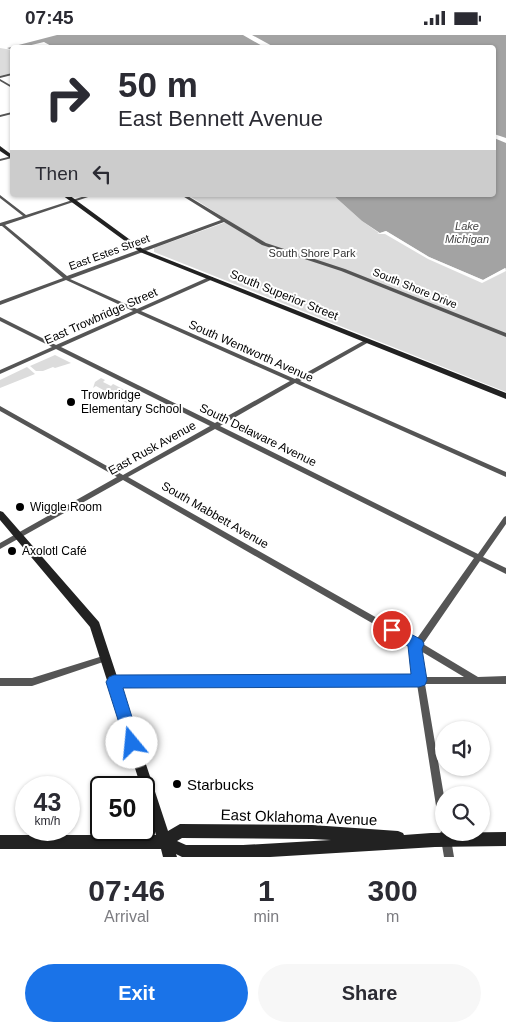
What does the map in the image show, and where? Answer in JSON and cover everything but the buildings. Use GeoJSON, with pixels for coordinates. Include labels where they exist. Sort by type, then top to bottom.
{"type":"FeatureCollection","features":[{"type":"Feature","properties":{"kind":"street"},"geometry":{"type":"LineString","coordinates":[[0,196],[25,216]]}},
{"type":"Feature","properties":{"kind":"street","name":"South Superior Street"},"geometry":{"type":"LineString","coordinates":[[68,197],[142,251],[506,396]]}},
{"type":"Feature","properties":{"kind":"street"},"geometry":{"type":"LineString","coordinates":[[1,224],[86,197]]}},
{"type":"Feature","properties":{"kind":"street","name":"South Shore Drive"},"geometry":{"type":"LineString","coordinates":[[186,197],[264,243],[343,270],[506,335]]}},
{"type":"Feature","properties":{"kind":"street","name":"East Estes Street"},"geometry":{"type":"LineString","coordinates":[[0,303],[224,221]]}},
{"type":"Feature","properties":{"kind":"street","name":"South Wentworth Avenue"},"geometry":{"type":"LineString","coordinates":[[1,224],[66,278],[506,475]]}},
{"type":"Feature","properties":{"kind":"street","name":"East Trowbridge Street"},"geometry":{"type":"LineString","coordinates":[[0,372],[211,278]]}},
{"type":"Feature","properties":{"kind":"street","name":"South Delaware Avenue"},"geometry":{"type":"LineString","coordinates":[[0,319],[506,571]]}},
{"type":"Feature","properties":{"kind":"street","name":"East Rusk Avenue"},"geometry":{"type":"LineString","coordinates":[[0,546],[367,341]]}},
{"type":"Feature","properties":{"kind":"street","name":"South Mabbett Avenue"},"geometry":{"type":"LineString","coordinates":[[0,408],[417,644],[477,680]]}},
{"type":"Feature","properties":{"kind":"street"},"geometry":{"type":"LineString","coordinates":[[0,514],[91,619],[114,682],[170,857]]}},
{"type":"Feature","properties":{"kind":"street"},"geometry":{"type":"LineString","coordinates":[[437,786],[415,648],[506,519]]}},
{"type":"Feature","properties":{"kind":"street"},"geometry":{"type":"LineString","coordinates":[[0,682],[32,682],[106,658]]}},
{"type":"Feature","properties":{"kind":"street"},"geometry":{"type":"LineString","coordinates":[[114,682],[506,680]]}},
{"type":"Feature","properties":{"kind":"street","name":"East Oklahoma Avenue"},"geometry":{"type":"LineString","coordinates":[[164,842],[180,831],[312,832],[435,837]]}},
{"type":"Feature","properties":{"kind":"street","name":"East Oklahoma Avenue"},"geometry":{"type":"LineString","coordinates":[[0,842],[164,842],[186,853],[261,851],[435,838]]}},
{"type":"Feature","properties":{"kind":"street","name":"East Oklahoma Avenue"},"geometry":{"type":"LineString","coordinates":[[490,838],[506,839]]}},
{"type":"Feature","properties":{"kind":"street"},"geometry":{"type":"LineString","coordinates":[[443,841],[449,857]]}},
{"type":"Feature","properties":{"kind":"green space"},"geometry":{"type":"Polygon","coordinates":[[[0,48],[10,50],[10,74],[0,76],[0,48]]]}},
{"type":"Feature","properties":{"kind":"green space","name":"South Shore Park"},"geometry":{"type":"Polygon","coordinates":[[[191,197],[335,197],[362,221],[379,233],[386,231],[429,257],[483,280],[506,268],[506,392],[154,252],[154,248],[229,221],[191,197]]]}},
{"type":"Feature","properties":{"kind":"green space"},"geometry":{"type":"Polygon","coordinates":[[[55,355],[71,363],[43,371],[36,371],[30,366],[55,355]]]}},
{"type":"Feature","properties":{"kind":"green space"},"geometry":{"type":"Polygon","coordinates":[[[27,367],[35,374],[0,388],[0,380],[27,367]]]}},
{"type":"Feature","properties":{"kind":"green space"},"geometry":{"type":"Polygon","coordinates":[[[101,378],[105,380],[103,382],[111,386],[113,384],[137,396],[127,403],[96,386],[93,388],[95,382],[101,378]]]}},
{"type":"Feature","properties":{"kind":"water"},"geometry":{"type":"Polygon","coordinates":[[[57,35],[243,35],[260,45],[49,45],[44,42],[31,45],[19,45],[57,35]]]}},
{"type":"Feature","properties":{"kind":"water"},"geometry":{"type":"Polygon","coordinates":[[[252,35],[506,35],[506,138],[496,135],[496,45],[270,45],[252,35]]]}},
{"type":"Feature","properties":{"kind":"water","name":"Lake Michigan"},"geometry":{"type":"Polygon","coordinates":[[[496,139],[506,143],[506,268],[483,280],[429,257],[386,231],[380,233],[362,221],[335,197],[496,197],[496,139]]]}},
{"type":"Feature","properties":{"kind":"pier"},"geometry":{"type":"Polygon","coordinates":[[[386,231],[429,257],[483,280],[505,268],[506,271],[482,283],[428,259],[385,234],[377,234],[386,231]]]}},
{"type":"Feature","properties":{"kind":"place","name":"Trowbridge Elementary School"},"geometry":{"type":"Point","coordinates":[71,402]}},
{"type":"Feature","properties":{"kind":"place","name":"Wiggle Room"},"geometry":{"type":"Point","coordinates":[20,507]}},
{"type":"Feature","properties":{"kind":"place","name":"Axolotl Café"},"geometry":{"type":"Point","coordinates":[12,551]}},
{"type":"Feature","properties":{"kind":"place","name":"Starbucks"},"geometry":{"type":"Point","coordinates":[177,784]}},
{"type":"Feature","properties":{"kind":"route"},"geometry":{"type":"LineString","coordinates":[[132,743],[114,682],[419,680],[415,648],[417,644],[392,630]]}}]}
